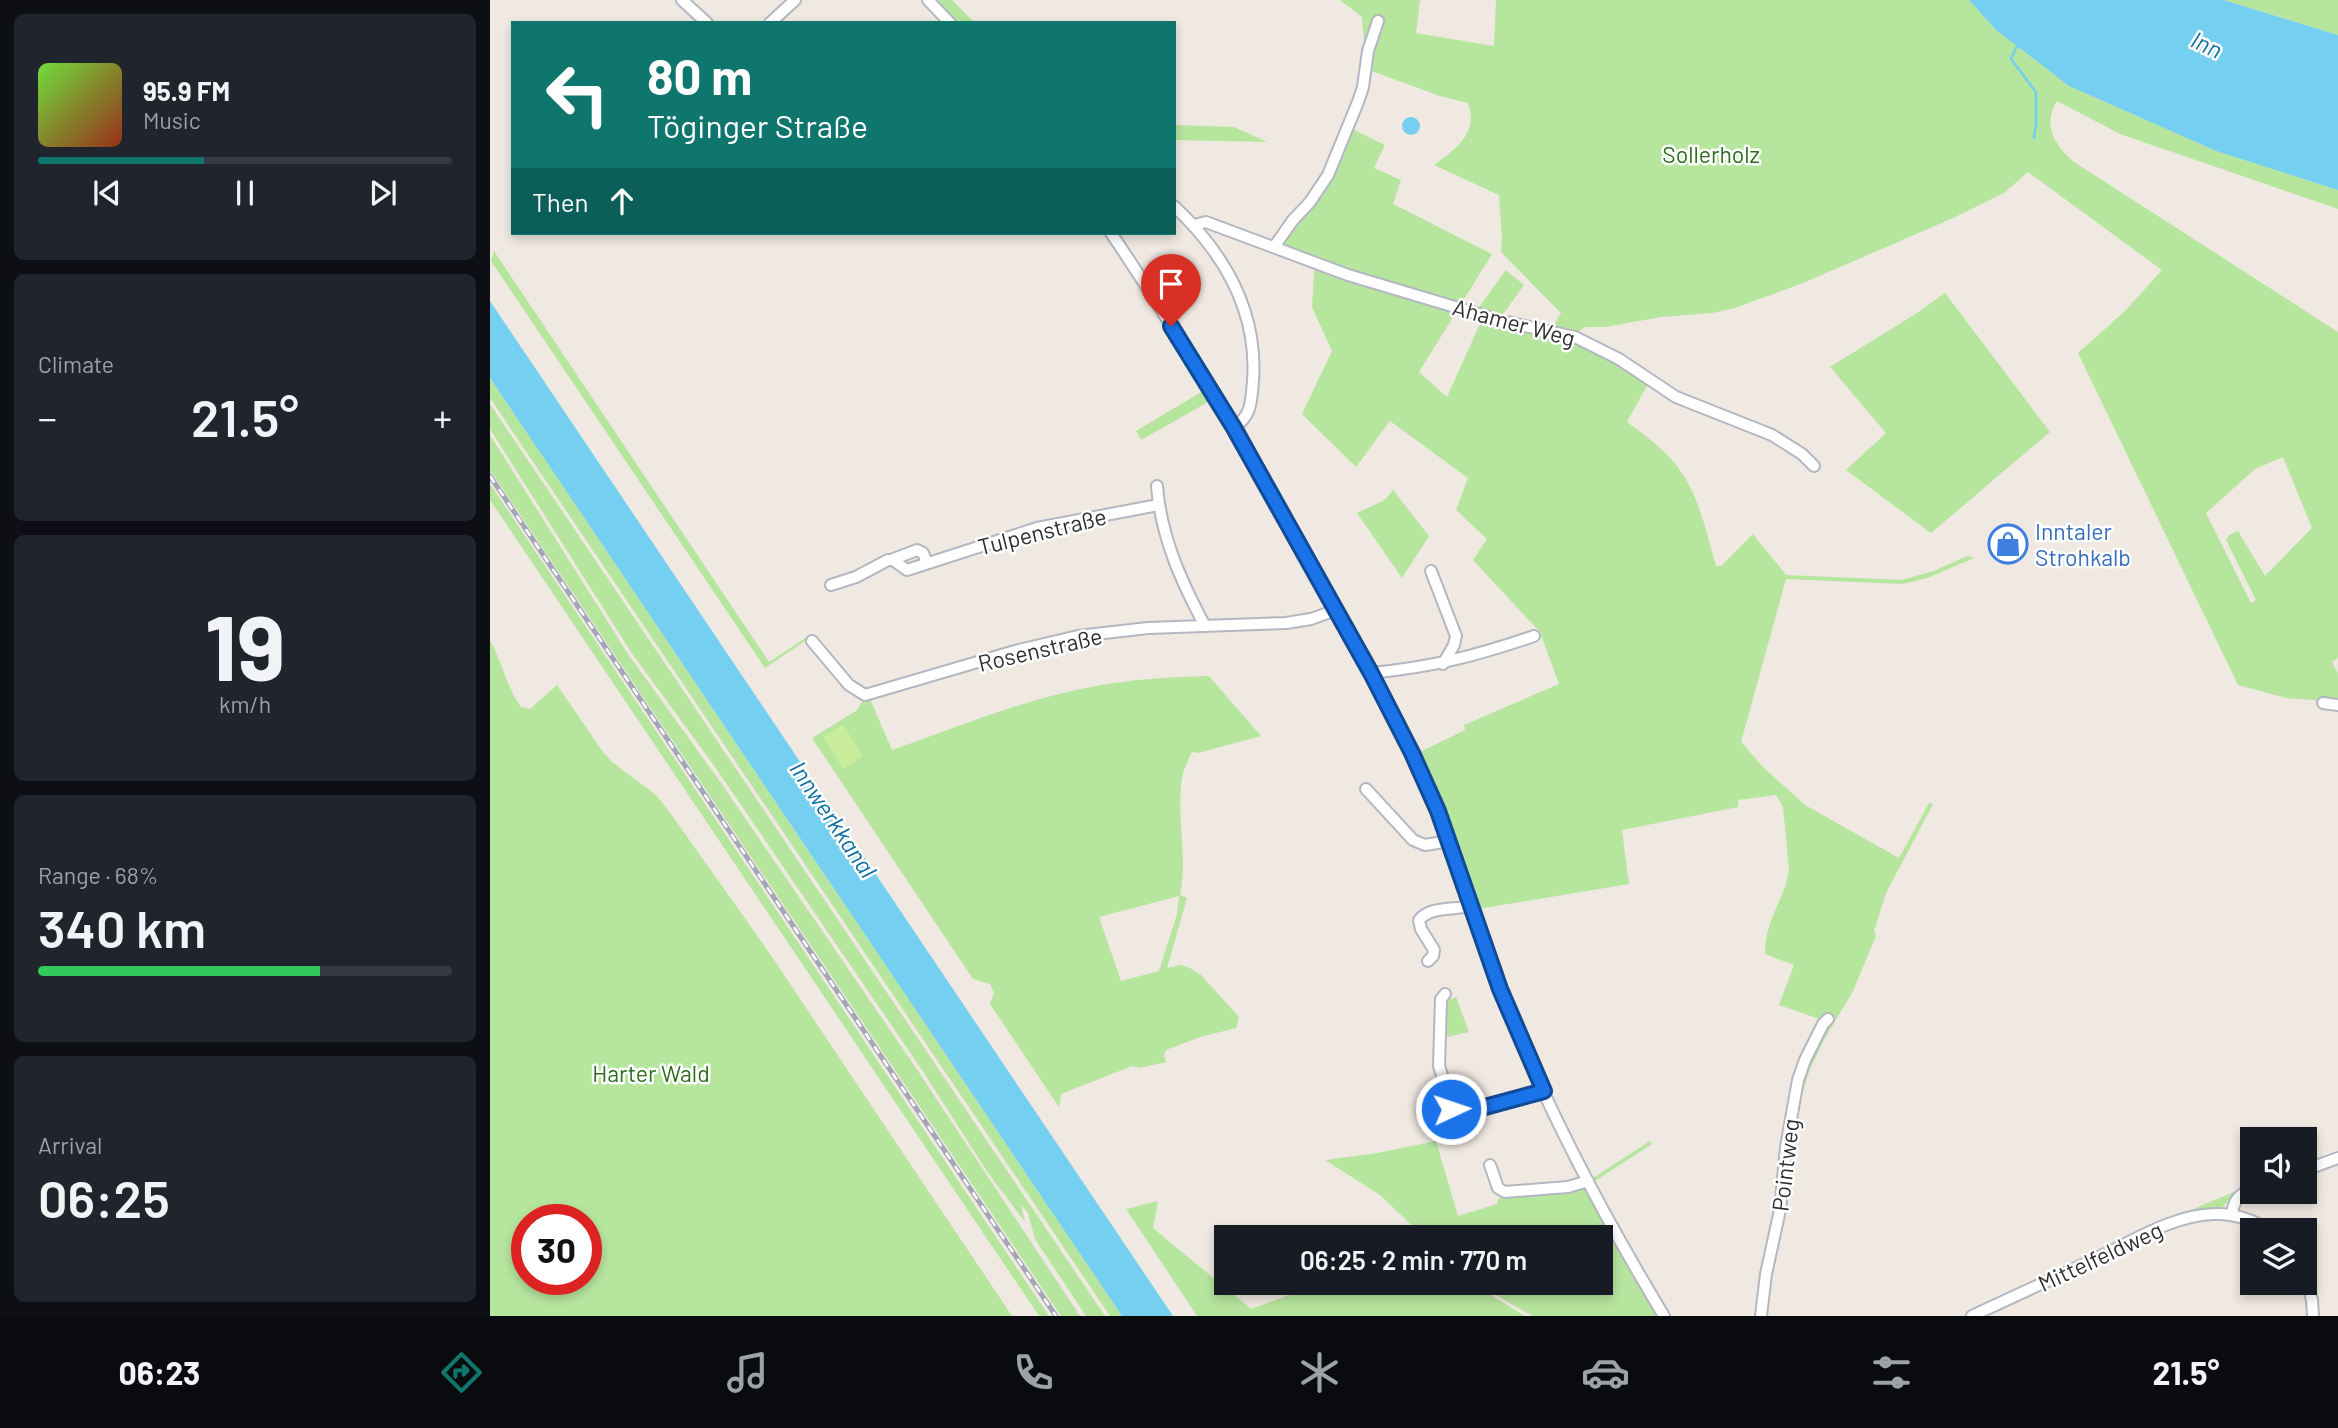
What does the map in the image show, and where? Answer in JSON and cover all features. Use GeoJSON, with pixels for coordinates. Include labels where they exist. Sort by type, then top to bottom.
{"type":"FeatureCollection","features":[{"type":"Feature","properties":{"kind":"street"},"geometry":{"type":"LineString","coordinates":[[682,0],[705,21]]}},
{"type":"Feature","properties":{"kind":"street"},"geometry":{"type":"LineString","coordinates":[[772,21],[795,0]]}},
{"type":"Feature","properties":{"kind":"street"},"geometry":{"type":"LineString","coordinates":[[928,0],[948,21]]}},
{"type":"Feature","properties":{"kind":"street"},"geometry":{"type":"LineString","coordinates":[[1274,247],[1328,175],[1363,87],[1368,51],[1378,21]]}},
{"type":"Feature","properties":{"kind":"street"},"geometry":{"type":"LineString","coordinates":[[1176,208],[1194,225],[1223,262],[1245,308],[1251,330],[1253,378],[1250,411],[1234,428]]}},
{"type":"Feature","properties":{"kind":"street","name":"Ahamer Weg"},"geometry":{"type":"LineString","coordinates":[[1194,225],[1206,222],[1348,275],[1502,321],[1560,332],[1586,341],[1619,359],[1676,397],[1772,435],[1802,454],[1814,466]]}},
{"type":"Feature","properties":{"kind":"street"},"geometry":{"type":"LineString","coordinates":[[1112,235],[1234,428],[1371,673],[1426,782],[1504,999],[1544,1091],[1588,1181],[1664,1316]]}},
{"type":"Feature","properties":{"kind":"street"},"geometry":{"type":"LineString","coordinates":[[1157,486],[1158,505],[1172,557],[1205,626]]}},
{"type":"Feature","properties":{"kind":"street","name":"Tulpenstraße"},"geometry":{"type":"LineString","coordinates":[[891,560],[907,569],[1037,528],[1158,505]]}},
{"type":"Feature","properties":{"kind":"street"},"geometry":{"type":"LineString","coordinates":[[831,585],[917,550],[923,553],[927,563]]}},
{"type":"Feature","properties":{"kind":"street"},"geometry":{"type":"LineString","coordinates":[[1432,571],[1456,636],[1443,664]]}},
{"type":"Feature","properties":{"kind":"street","name":"Rosenstraße"},"geometry":{"type":"LineString","coordinates":[[812,641],[849,685],[865,695],[1066,638],[1148,628],[1286,623],[1311,619],[1336,610]]}},
{"type":"Feature","properties":{"kind":"street"},"geometry":{"type":"LineString","coordinates":[[1371,673],[1443,664],[1534,636]]}},
{"type":"Feature","properties":{"kind":"street"},"geometry":{"type":"LineString","coordinates":[[2323,703],[2338,705]]}},
{"type":"Feature","properties":{"kind":"street"},"geometry":{"type":"LineString","coordinates":[[1366,789],[1419,844],[1449,841]]}},
{"type":"Feature","properties":{"kind":"street"},"geometry":{"type":"LineString","coordinates":[[1428,961],[1434,950],[1421,929],[1419,920],[1422,916],[1428,912],[1471,906]]}},
{"type":"Feature","properties":{"kind":"street"},"geometry":{"type":"LineString","coordinates":[[1445,994],[1441,999],[1439,1066],[1454,1112]]}},
{"type":"Feature","properties":{"kind":"street","name":"Pointweg"},"geometry":{"type":"LineString","coordinates":[[1761,1316],[1766,1274],[1780,1210],[1786,1147],[1798,1080],[1805,1060],[1828,1019]]}},
{"type":"Feature","properties":{"kind":"street"},"geometry":{"type":"LineString","coordinates":[[1430,1120],[1544,1091]]}},
{"type":"Feature","properties":{"kind":"street"},"geometry":{"type":"LineString","coordinates":[[2317,1166],[2338,1158]]}},
{"type":"Feature","properties":{"kind":"street"},"geometry":{"type":"LineString","coordinates":[[1490,1165],[1498,1188],[1504,1192],[1569,1187],[1588,1181]]}},
{"type":"Feature","properties":{"kind":"street"},"geometry":{"type":"LineString","coordinates":[[2232,1215],[2235,1202],[2240,1196]]}},
{"type":"Feature","properties":{"kind":"street","name":"Mittelfeldweg"},"geometry":{"type":"LineString","coordinates":[[1972,1316],[2168,1225],[2194,1216],[2232,1215],[2242,1218]]}},
{"type":"Feature","properties":{"kind":"street"},"geometry":{"type":"LineString","coordinates":[[2311,1295],[2313,1316]]}},
{"type":"Feature","properties":{"kind":"green space"},"geometry":{"type":"Polygon","coordinates":[[[933,0],[952,0],[973,21],[952,21],[933,0]]]}},
{"type":"Feature","properties":{"kind":"green space","name":"Sollerholz"},"geometry":{"type":"Polygon","coordinates":[[[1340,0],[1420,0],[1416,33],[1494,46],[1496,0],[1969,0],[1996,30],[2069,86],[2216,151],[2338,190],[2338,209],[2120,134],[2057,101],[2053,110],[2052,134],[2061,149],[2074,162],[2338,332],[2338,658],[2332,662],[2338,673],[2338,702],[2286,698],[2238,685],[2078,353],[2125,311],[2162,270],[2028,172],[2004,193],[1951,219],[1803,283],[1735,308],[1605,327],[1585,327],[1578,332],[1552,328],[1561,313],[1501,252],[1499,195],[1434,165],[1450,153],[1468,132],[1471,114],[1468,103],[1440,96],[1366,69],[1362,17],[1340,0]],[[2283,457],[2255,469],[2206,513],[2251,603],[2256,600],[2226,540],[2229,535],[2238,531],[2265,576],[2312,528],[2283,457]]]}},
{"type":"Feature","properties":{"kind":"green space"},"geometry":{"type":"Polygon","coordinates":[[[2224,0],[2338,0],[2338,35],[2224,0]]]}},
{"type":"Feature","properties":{"kind":"green space"},"geometry":{"type":"Polygon","coordinates":[[[1176,125],[1234,127],[1267,142],[1176,140],[1176,125]]]}},
{"type":"Feature","properties":{"kind":"green space"},"geometry":{"type":"Polygon","coordinates":[[[1350,128],[1385,145],[1374,168],[1401,180],[1393,204],[1492,254],[1419,372],[1447,397],[1483,317],[1567,336],[1649,382],[1627,422],[1663,450],[1682,472],[1700,511],[1716,566],[1721,566],[1753,534],[1786,575],[1901,580],[1934,571],[1967,556],[1974,558],[1927,578],[1903,584],[1786,579],[1741,742],[1763,767],[1805,805],[1899,858],[1929,803],[1933,804],[1886,893],[1874,931],[1876,936],[1853,991],[1810,1069],[1797,1109],[1797,1095],[1822,1020],[1779,1005],[1794,965],[1765,954],[1768,930],[1784,890],[1789,869],[1783,807],[1776,795],[1738,800],[1738,807],[1622,830],[1629,884],[1478,909],[1446,816],[1418,753],[1465,730],[1464,725],[1559,684],[1540,632],[1473,560],[1487,539],[1456,510],[1468,478],[1390,421],[1356,467],[1302,414],[1332,351],[1312,307],[1315,259],[1285,247],[1282,241],[1309,207],[1350,128]]]}},
{"type":"Feature","properties":{"kind":"green space"},"geometry":{"type":"Polygon","coordinates":[[[494,251],[769,662],[807,637],[808,639],[765,668],[491,261],[494,251]]]}},
{"type":"Feature","properties":{"kind":"green space"},"geometry":{"type":"Polygon","coordinates":[[[1506,270],[1524,285],[1501,317],[1477,310],[1506,270]]]}},
{"type":"Feature","properties":{"kind":"green space"},"geometry":{"type":"Polygon","coordinates":[[[1945,293],[2050,432],[1931,533],[1846,470],[1886,433],[1830,367],[1945,293]]]}},
{"type":"Feature","properties":{"kind":"green space"},"geometry":{"type":"Polygon","coordinates":[[[490,378],[1122,1316],[1110,1316],[490,398],[490,378]]]}},
{"type":"Feature","properties":{"kind":"green space"},"geometry":{"type":"Polygon","coordinates":[[[1203,391],[1210,401],[1141,440],[1136,431],[1203,391]]]}},
{"type":"Feature","properties":{"kind":"green space"},"geometry":{"type":"Polygon","coordinates":[[[490,404],[1105,1316],[1086,1316],[1035,1239],[1028,1213],[1021,1204],[1025,1222],[988,1173],[924,1073],[715,767],[631,652],[490,429],[490,404]]]}},
{"type":"Feature","properties":{"kind":"green space"},"geometry":{"type":"Polygon","coordinates":[[[490,435],[628,654],[721,783],[914,1065],[1080,1316],[1061,1316],[490,470],[490,435]]]}},
{"type":"Feature","properties":{"kind":"green space"},"geometry":{"type":"Polygon","coordinates":[[[490,484],[1049,1316],[1039,1316],[490,500],[490,484]]]}},
{"type":"Feature","properties":{"kind":"green space"},"geometry":{"type":"Polygon","coordinates":[[[1393,490],[1429,536],[1402,578],[1357,513],[1385,500],[1393,490]]]}},
{"type":"Feature","properties":{"kind":"green space","name":"Harter Wald"},"geometry":{"type":"Polygon","coordinates":[[[490,641],[521,707],[530,709],[557,685],[603,752],[656,795],[671,814],[768,951],[1012,1316],[490,1316],[490,641]]]}},
{"type":"Feature","properties":{"kind":"green space"},"geometry":{"type":"Polygon","coordinates":[[[1209,676],[1261,736],[1198,753],[1192,752],[1185,769],[1180,807],[1183,866],[1180,895],[1187,898],[1167,968],[1181,965],[1201,975],[1239,1017],[1236,1028],[1200,1037],[1166,1050],[1166,1062],[1140,1068],[1132,1066],[1061,1094],[1059,1107],[990,1004],[994,993],[990,984],[973,979],[812,738],[856,711],[862,702],[870,699],[892,750],[1018,705],[1070,691],[1124,682],[1209,676]],[[1179,896],[1099,917],[1121,981],[1159,971],[1177,914],[1179,896]]]}},
{"type":"Feature","properties":{"kind":"green space"},"geometry":{"type":"Polygon","coordinates":[[[843,724],[863,756],[843,769],[823,737],[843,724]]]}},
{"type":"Feature","properties":{"kind":"green space"},"geometry":{"type":"Polygon","coordinates":[[[1456,997],[1469,1032],[1442,1038],[1444,1002],[1456,997]]]}},
{"type":"Feature","properties":{"kind":"green space"},"geometry":{"type":"Polygon","coordinates":[[[1436,1141],[1458,1216],[1497,1204],[1498,1199],[1505,1195],[1584,1187],[1605,1225],[1411,1225],[1380,1195],[1325,1160],[1436,1141]]]}},
{"type":"Feature","properties":{"kind":"green space"},"geometry":{"type":"Polygon","coordinates":[[[1650,1141],[1652,1144],[1595,1181],[1593,1178],[1650,1141]]]}},
{"type":"Feature","properties":{"kind":"green space"},"geometry":{"type":"Polygon","coordinates":[[[2240,1189],[2221,1209],[2184,1213],[2240,1189]]]}},
{"type":"Feature","properties":{"kind":"green space"},"geometry":{"type":"Polygon","coordinates":[[[1158,1201],[1153,1228],[1214,1278],[1214,1295],[1234,1295],[1251,1309],[1289,1295],[1491,1295],[1525,1316],[1197,1316],[1126,1209],[1158,1201]]]}},
{"type":"Feature","properties":{"kind":"green space"},"geometry":{"type":"Polygon","coordinates":[[[1613,1239],[1656,1316],[1532,1316],[1496,1295],[1613,1295],[1613,1239]]]}},
{"type":"Feature","properties":{"kind":"water","name":"Inn"},"geometry":{"type":"Polygon","coordinates":[[[1969,0],[2224,0],[2338,35],[2338,190],[2216,151],[2069,86],[1996,30],[1969,0]]]}},
{"type":"Feature","properties":{"kind":"water"},"geometry":{"type":"Polygon","coordinates":[[[1411,117],[1417,120],[1420,126],[1417,132],[1411,135],[1405,132],[1402,126],[1405,120],[1411,117]]]}},
{"type":"Feature","properties":{"kind":"water","name":"Innwerkkanal"},"geometry":{"type":"Polygon","coordinates":[[[490,301],[1173,1316],[1122,1316],[490,378],[490,301]]]}},
{"type":"Feature","properties":{"kind":"waterway"},"geometry":{"type":"LineString","coordinates":[[2017,46],[2011,59],[2036,92],[2034,138]]}},
{"type":"Feature","properties":{"kind":"railway"},"geometry":{"type":"LineString","coordinates":[[490,476],[1056,1316]]}},
{"type":"Feature","properties":{"kind":"place","name":"Inntaler Strohkalb"},"geometry":{"type":"Point","coordinates":[2008,544]}},
{"type":"Feature","properties":{"kind":"route"},"geometry":{"type":"LineString","coordinates":[[1171,326],[1234,428],[1289,525],[1412,753],[1438,811],[1512,1021],[1544,1091],[1459,1114],[1451,1109]]}}]}
